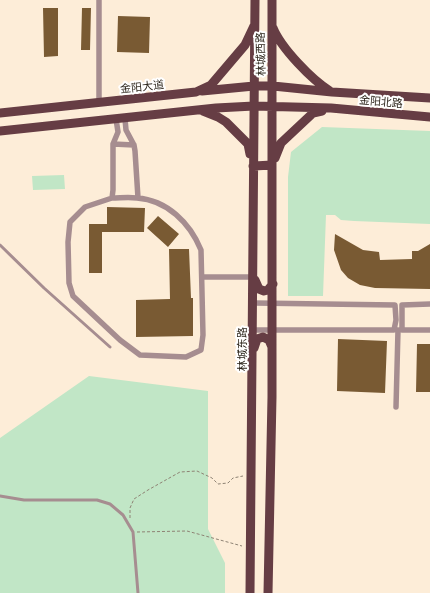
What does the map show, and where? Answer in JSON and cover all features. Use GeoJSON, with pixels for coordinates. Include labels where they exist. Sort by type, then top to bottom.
{"type":"FeatureCollection","features":[{"type":"Feature","properties":{"kind":"main road","name":"林城西路"},"geometry":{"type":"LineString","coordinates":[[254,106],[256,0]]}},
{"type":"Feature","properties":{"kind":"main road","name":"林城西路"},"geometry":{"type":"LineString","coordinates":[[272,0],[272,107]]}},
{"type":"Feature","properties":{"kind":"main road","name":"金阳大道"},"geometry":{"type":"LineString","coordinates":[[0,113],[196,92],[211,85],[245,45],[255,24]]}},
{"type":"Feature","properties":{"kind":"main road"},"geometry":{"type":"LineString","coordinates":[[255,24],[272,25],[280,41],[313,78],[332,92],[331,108],[313,113],[281,143],[272,165]]}},
{"type":"Feature","properties":{"kind":"main road","name":"金阳北路"},"geometry":{"type":"LineString","coordinates":[[196,92],[254,86],[273,86],[332,92],[430,98]]}},
{"type":"Feature","properties":{"kind":"main road"},"geometry":{"type":"LineString","coordinates":[[196,92],[200,110]]}},
{"type":"Feature","properties":{"kind":"main road","name":"金阳北路"},"geometry":{"type":"LineString","coordinates":[[200,110],[254,106],[331,108],[430,117]]}},
{"type":"Feature","properties":{"kind":"main road","name":"林城东路"},"geometry":{"type":"LineString","coordinates":[[250,593],[254,277],[254,106]]}},
{"type":"Feature","properties":{"kind":"main road"},"geometry":{"type":"LineString","coordinates":[[268,593],[273,303],[272,107]]}},
{"type":"Feature","properties":{"kind":"main road"},"geometry":{"type":"LineString","coordinates":[[0,131],[200,110],[222,120],[248,144],[253,166],[272,165]]}},
{"type":"Feature","properties":{"kind":"main road"},"geometry":{"type":"LineString","coordinates":[[254,277],[258,287],[261,290],[268,290],[273,284]]}},
{"type":"Feature","properties":{"kind":"main road"},"geometry":{"type":"LineString","coordinates":[[253,350],[258,339],[263,337],[269,340],[272,348]]}},
{"type":"Feature","properties":{"kind":"street"},"geometry":{"type":"LineString","coordinates":[[99,0],[99,102]]}},
{"type":"Feature","properties":{"kind":"street"},"geometry":{"type":"LineString","coordinates":[[112,198],[113,144],[121,119]]}},
{"type":"Feature","properties":{"kind":"street"},"geometry":{"type":"LineString","coordinates":[[121,119],[134,145],[138,198]]}},
{"type":"Feature","properties":{"kind":"street"},"geometry":{"type":"LineString","coordinates":[[113,144],[134,145]]}},
{"type":"Feature","properties":{"kind":"street"},"geometry":{"type":"LineString","coordinates":[[112,198],[138,198],[160,204],[180,217],[196,238],[201,250],[203,335],[201,350],[186,356],[140,355],[120,340],[73,296],[69,283],[68,242],[70,222],[85,207],[112,198]]}},
{"type":"Feature","properties":{"kind":"street"},"geometry":{"type":"LineString","coordinates":[[202,277],[254,277]]}},
{"type":"Feature","properties":{"kind":"street"},"geometry":{"type":"LineString","coordinates":[[253,303],[430,304]]}},
{"type":"Feature","properties":{"kind":"street"},"geometry":{"type":"LineString","coordinates":[[395,305],[398,330]]}},
{"type":"Feature","properties":{"kind":"street"},"geometry":{"type":"LineString","coordinates":[[396,407],[398,330],[402,305]]}},
{"type":"Feature","properties":{"kind":"street"},"geometry":{"type":"LineString","coordinates":[[253,330],[430,330]]}},
{"type":"Feature","properties":{"kind":"lane"},"geometry":{"type":"LineString","coordinates":[[0,245],[44,288],[110,347]]}},
{"type":"Feature","properties":{"kind":"lane"},"geometry":{"type":"LineString","coordinates":[[0,496],[24,500],[96,500],[110,504],[123,515],[133,532],[138,593]]}},
{"type":"Feature","properties":{"kind":"path"},"geometry":{"type":"LineString","coordinates":[[130,528],[130,508],[134,499],[180,472],[197,471],[212,478],[218,484],[228,483],[237,476],[252,475]]}},
{"type":"Feature","properties":{"kind":"path"},"geometry":{"type":"LineString","coordinates":[[133,532],[187,531],[251,548]]}},
{"type":"Feature","properties":{"kind":"green space"},"geometry":{"type":"Polygon","coordinates":[[[322,127],[430,131],[430,224],[341,220],[335,215],[326,215],[323,296],[288,296],[288,177],[291,152],[322,127]]]}},
{"type":"Feature","properties":{"kind":"green space"},"geometry":{"type":"Polygon","coordinates":[[[64,175],[65,189],[33,190],[32,176],[64,175]]]}},
{"type":"Feature","properties":{"kind":"green space"},"geometry":{"type":"Polygon","coordinates":[[[89,376],[208,391],[208,529],[225,563],[225,593],[0,593],[0,438],[89,376]]]}},
{"type":"Feature","properties":{"kind":"building"},"geometry":{"type":"Polygon","coordinates":[[[43,8],[58,8],[58,56],[44,57],[43,8]]]}},
{"type":"Feature","properties":{"kind":"building"},"geometry":{"type":"Polygon","coordinates":[[[82,8],[91,8],[90,50],[81,50],[82,8]]]}},
{"type":"Feature","properties":{"kind":"building"},"geometry":{"type":"Polygon","coordinates":[[[118,16],[150,17],[149,53],[117,52],[118,16]]]}},
{"type":"Feature","properties":{"kind":"building"},"geometry":{"type":"Polygon","coordinates":[[[107,207],[145,208],[144,232],[102,232],[102,273],[89,273],[89,224],[107,224],[107,207]]]}},
{"type":"Feature","properties":{"kind":"building"},"geometry":{"type":"Polygon","coordinates":[[[158,216],[179,234],[168,247],[147,228],[158,216]]]}},
{"type":"Feature","properties":{"kind":"building"},"geometry":{"type":"Polygon","coordinates":[[[335,234],[363,250],[379,252],[380,260],[412,259],[412,251],[418,251],[430,244],[430,289],[375,288],[360,285],[348,278],[341,270],[334,250],[335,234]]]}},
{"type":"Feature","properties":{"kind":"building"},"geometry":{"type":"Polygon","coordinates":[[[169,249],[189,249],[191,298],[193,298],[193,336],[136,337],[136,300],[170,299],[169,249]]]}},
{"type":"Feature","properties":{"kind":"building"},"geometry":{"type":"Polygon","coordinates":[[[338,339],[387,341],[385,393],[337,391],[338,339]]]}},
{"type":"Feature","properties":{"kind":"building"},"geometry":{"type":"Polygon","coordinates":[[[417,344],[430,344],[430,392],[416,392],[417,344]]]}}]}
